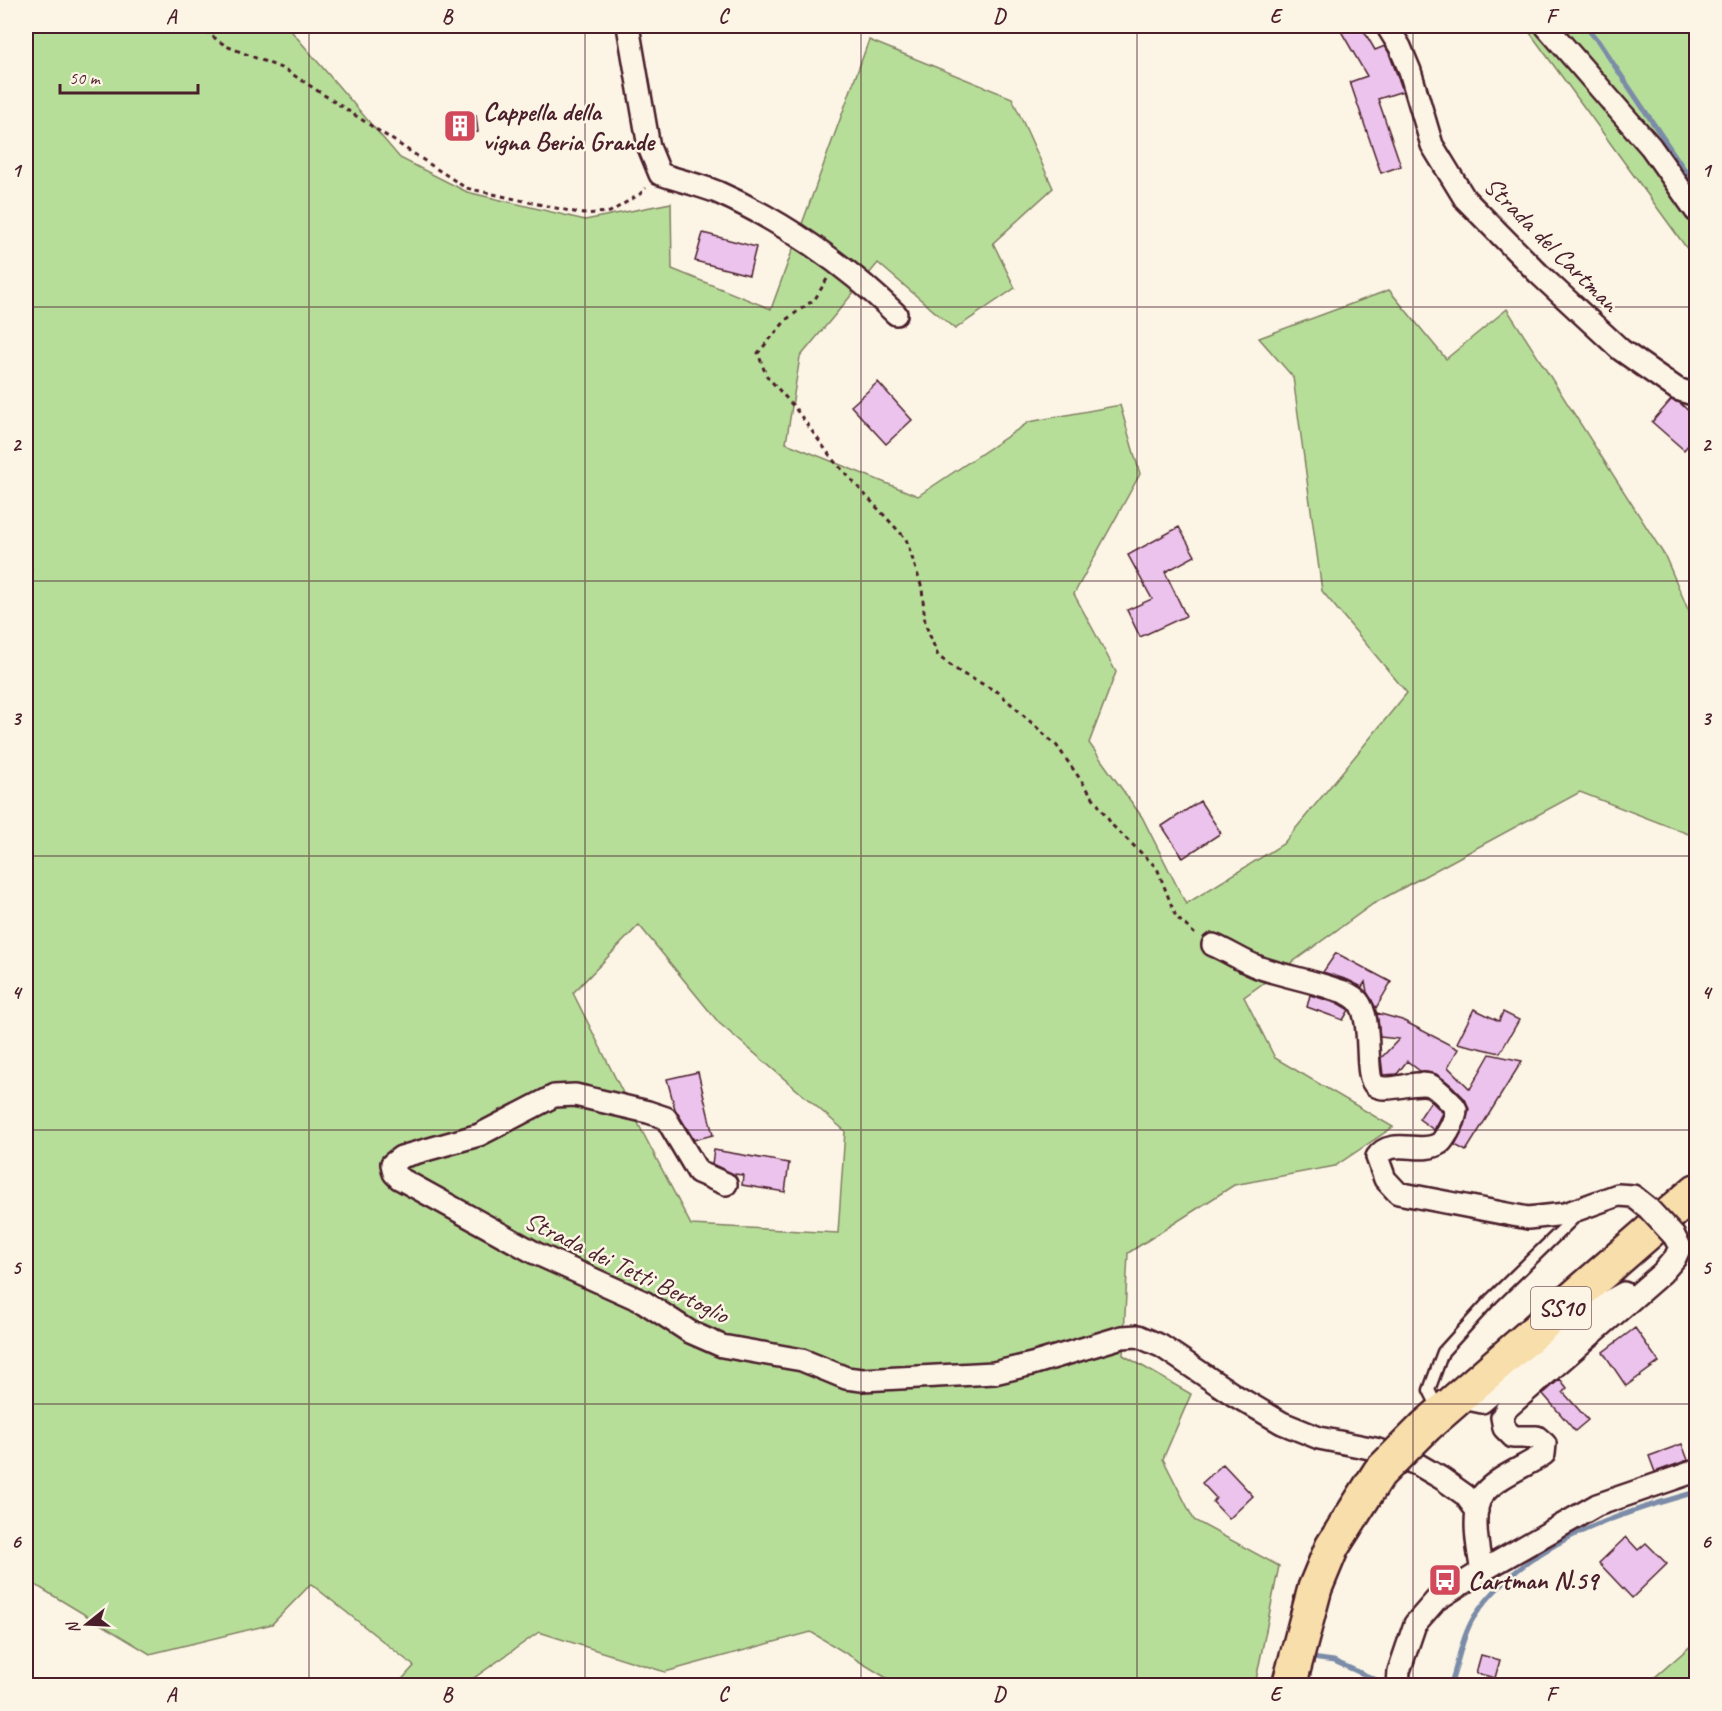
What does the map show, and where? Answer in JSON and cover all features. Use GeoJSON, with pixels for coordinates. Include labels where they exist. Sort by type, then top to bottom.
{"type":"FeatureCollection","features":[{"type":"Feature","properties":{"kind":"main road","name":"SS10"},"geometry":{"type":"LineString","coordinates":[[1289,1686],[1315,1588],[1332,1547],[1379,1473],[1441,1412],[1696,1191]]}},
{"type":"Feature","properties":{"kind":"street"},"geometry":{"type":"LineString","coordinates":[[627,26],[649,147],[660,174],[715,192],[768,217],[867,285],[896,314]]}},
{"type":"Feature","properties":{"kind":"street","name":"Strada del Cartman"},"geometry":{"type":"LineString","coordinates":[[1387,26],[1400,47],[1410,71],[1432,145],[1465,200],[1538,273],[1621,350],[1677,389],[1696,395]]}},
{"type":"Feature","properties":{"kind":"street"},"geometry":{"type":"LineString","coordinates":[[1546,26],[1651,147],[1696,212]]}},
{"type":"Feature","properties":{"kind":"street"},"geometry":{"type":"LineString","coordinates":[[1213,945],[1256,966],[1323,985],[1358,1000],[1365,1018],[1371,1081],[1381,1088],[1407,1084],[1430,1085],[1454,1106],[1456,1117],[1442,1142],[1437,1145],[1412,1148],[1391,1147],[1381,1150],[1377,1157],[1385,1179],[1398,1193],[1528,1218],[1565,1214],[1617,1195],[1633,1196],[1648,1208],[1674,1236],[1680,1247],[1675,1258],[1662,1273],[1507,1408],[1502,1417],[1504,1428],[1508,1433],[1513,1437],[1537,1437],[1545,1444],[1544,1454],[1499,1480],[1483,1494],[1477,1511],[1477,1535],[1482,1571]]}},
{"type":"Feature","properties":{"kind":"street","name":"Strada dei Tetti Bertoglio"},"geometry":{"type":"LineString","coordinates":[[726,1184],[698,1172],[666,1118],[574,1095],[554,1096],[492,1129],[401,1157],[392,1164],[394,1173],[399,1178],[535,1253],[644,1302],[690,1332],[722,1346],[802,1360],[846,1378],[862,1380],[994,1373],[1122,1337],[1138,1336],[1161,1346],[1233,1395],[1282,1423],[1319,1438],[1375,1449],[1417,1464],[1466,1495],[1477,1511]]}},
{"type":"Feature","properties":{"kind":"street"},"geometry":{"type":"LineString","coordinates":[[1441,1412],[1482,1402],[1587,1313],[1662,1273]]}},
{"type":"Feature","properties":{"kind":"street"},"geometry":{"type":"LineString","coordinates":[[1398,1678],[1415,1624],[1436,1600],[1597,1505],[1696,1471]]}},
{"type":"Feature","properties":{"kind":"lane"},"geometry":{"type":"LineString","coordinates":[[1441,1412],[1429,1390],[1443,1352],[1492,1298],[1585,1207]]}},
{"type":"Feature","properties":{"kind":"path"},"geometry":{"type":"LineString","coordinates":[[198,26],[226,46],[286,69],[466,188],[583,214],[610,212],[640,194],[660,174]]}},
{"type":"Feature","properties":{"kind":"path"},"geometry":{"type":"LineString","coordinates":[[824,255],[828,277],[814,299],[788,319],[758,353],[766,375],[795,408],[834,461],[906,539],[922,588],[924,623],[938,656],[961,673],[998,692],[1057,746],[1113,826],[1157,868],[1176,917],[1201,940],[1213,945]]}},
{"type":"Feature","properties":{"kind":"green space"},"geometry":{"type":"Polygon","coordinates":[[[26,26],[287,26],[400,158],[467,192],[585,220],[671,203],[672,269],[771,309],[869,40],[1012,98],[1053,188],[993,243],[1015,288],[955,329],[878,263],[800,357],[786,443],[918,496],[1029,422],[1120,405],[1140,474],[1074,594],[1116,672],[1089,743],[1142,817],[1186,904],[1283,844],[1407,693],[1322,591],[1293,377],[1259,338],[1389,290],[1446,359],[1507,309],[1665,556],[1696,628],[1696,837],[1580,792],[1373,904],[1244,997],[1275,1058],[1393,1127],[1335,1166],[1234,1185],[1128,1253],[1123,1355],[1191,1394],[1163,1459],[1194,1520],[1279,1566],[1255,1685],[898,1685],[811,1632],[665,1672],[539,1632],[474,1678],[471,1685],[397,1685],[414,1666],[311,1584],[272,1624],[150,1654],[34,1584],[26,1653],[26,604],[32,570],[26,553],[26,26]],[[639,925],[573,993],[691,1225],[838,1233],[845,1131],[719,1023],[639,925]]]}},
{"type":"Feature","properties":{"kind":"green space"},"geometry":{"type":"Polygon","coordinates":[[[1525,26],[1696,26],[1696,261],[1525,26]]]}},
{"type":"Feature","properties":{"kind":"green space"},"geometry":{"type":"Polygon","coordinates":[[[1696,1643],[1696,1685],[1646,1685],[1693,1644],[1696,1643]]]}},
{"type":"Feature","properties":{"kind":"building"},"geometry":{"type":"Polygon","coordinates":[[[1338,26],[1361,26],[1375,50],[1385,46],[1389,53],[1403,91],[1378,99],[1401,166],[1381,173],[1350,82],[1367,76],[1338,26]]]}},
{"type":"Feature","properties":{"kind":"building","name":"Cappella della vigna Beria Grande"},"geometry":{"type":"Polygon","coordinates":[[[476,115],[478,132],[454,135],[452,121],[476,115]]]}},
{"type":"Feature","properties":{"kind":"building"},"geometry":{"type":"Polygon","coordinates":[[[703,233],[756,247],[749,275],[695,261],[703,233]]]}},
{"type":"Feature","properties":{"kind":"building"},"geometry":{"type":"Polygon","coordinates":[[[878,382],[912,420],[886,444],[851,406],[878,382]]]}},
{"type":"Feature","properties":{"kind":"building"},"geometry":{"type":"Polygon","coordinates":[[[1671,400],[1680,403],[1696,418],[1696,436],[1684,450],[1652,422],[1671,400]]]}},
{"type":"Feature","properties":{"kind":"building"},"geometry":{"type":"Polygon","coordinates":[[[1179,527],[1195,556],[1165,572],[1186,616],[1140,637],[1127,610],[1152,599],[1128,555],[1179,527]]]}},
{"type":"Feature","properties":{"kind":"building"},"geometry":{"type":"Polygon","coordinates":[[[1200,801],[1221,833],[1183,858],[1162,826],[1200,801]]]}},
{"type":"Feature","properties":{"kind":"building"},"geometry":{"type":"Polygon","coordinates":[[[1336,953],[1391,982],[1376,1008],[1367,992],[1365,982],[1362,987],[1323,972],[1336,953]]]}},
{"type":"Feature","properties":{"kind":"building"},"geometry":{"type":"Polygon","coordinates":[[[1310,995],[1339,1004],[1349,1010],[1343,1020],[1307,1007],[1310,995]]]}},
{"type":"Feature","properties":{"kind":"building"},"geometry":{"type":"Polygon","coordinates":[[[1474,1009],[1499,1021],[1503,1012],[1519,1020],[1500,1053],[1457,1043],[1474,1009]]]}},
{"type":"Feature","properties":{"kind":"building"},"geometry":{"type":"Polygon","coordinates":[[[1377,1013],[1402,1020],[1458,1049],[1448,1067],[1470,1089],[1490,1054],[1522,1061],[1466,1151],[1455,1145],[1465,1125],[1469,1109],[1465,1099],[1451,1085],[1436,1074],[1420,1071],[1407,1061],[1397,1074],[1383,1075],[1381,1058],[1399,1039],[1380,1037],[1377,1013]]]}},
{"type":"Feature","properties":{"kind":"building"},"geometry":{"type":"Polygon","coordinates":[[[698,1072],[713,1135],[694,1140],[675,1109],[667,1079],[698,1072]]]}},
{"type":"Feature","properties":{"kind":"building"},"geometry":{"type":"Polygon","coordinates":[[[1431,1101],[1443,1113],[1434,1130],[1419,1119],[1431,1101]]]}},
{"type":"Feature","properties":{"kind":"building"},"geometry":{"type":"Polygon","coordinates":[[[714,1150],[789,1163],[785,1192],[742,1185],[743,1175],[733,1174],[712,1164],[714,1150]]]}},
{"type":"Feature","properties":{"kind":"building"},"geometry":{"type":"Polygon","coordinates":[[[1635,1328],[1659,1362],[1626,1386],[1603,1352],[1635,1328]]]}},
{"type":"Feature","properties":{"kind":"building"},"geometry":{"type":"Polygon","coordinates":[[[1560,1379],[1567,1388],[1563,1392],[1588,1420],[1575,1431],[1543,1394],[1560,1379]]]}},
{"type":"Feature","properties":{"kind":"building"},"geometry":{"type":"Polygon","coordinates":[[[1682,1444],[1688,1460],[1655,1472],[1649,1456],[1682,1444]]]}},
{"type":"Feature","properties":{"kind":"building"},"geometry":{"type":"Polygon","coordinates":[[[1223,1464],[1253,1496],[1229,1519],[1213,1502],[1216,1498],[1202,1483],[1223,1464]]]}},
{"type":"Feature","properties":{"kind":"building"},"geometry":{"type":"Polygon","coordinates":[[[1626,1537],[1638,1550],[1646,1543],[1667,1564],[1632,1598],[1599,1563],[1626,1537]]]}},
{"type":"Feature","properties":{"kind":"building"},"geometry":{"type":"Polygon","coordinates":[[[1481,1655],[1500,1660],[1495,1678],[1476,1673],[1481,1655]]]}},
{"type":"Feature","properties":{"kind":"waterway"},"geometry":{"type":"LineString","coordinates":[[1585,26],[1598,41],[1696,187]]}},
{"type":"Feature","properties":{"kind":"waterway"},"geometry":{"type":"LineString","coordinates":[[1450,1686],[1463,1641],[1474,1617],[1494,1592],[1518,1570],[1573,1535],[1634,1511],[1696,1492]]}},
{"type":"Feature","properties":{"kind":"waterway"},"geometry":{"type":"LineString","coordinates":[[1309,1661],[1312,1658],[1334,1661],[1390,1686]]}},
{"type":"Feature","properties":{"kind":"place","name":"Cappella della vigna Beria Grande"},"geometry":{"type":"Point","coordinates":[460,126]}},
{"type":"Feature","properties":{"kind":"place","name":"Cartman N.59"},"geometry":{"type":"Point","coordinates":[1445,1580]}}]}
